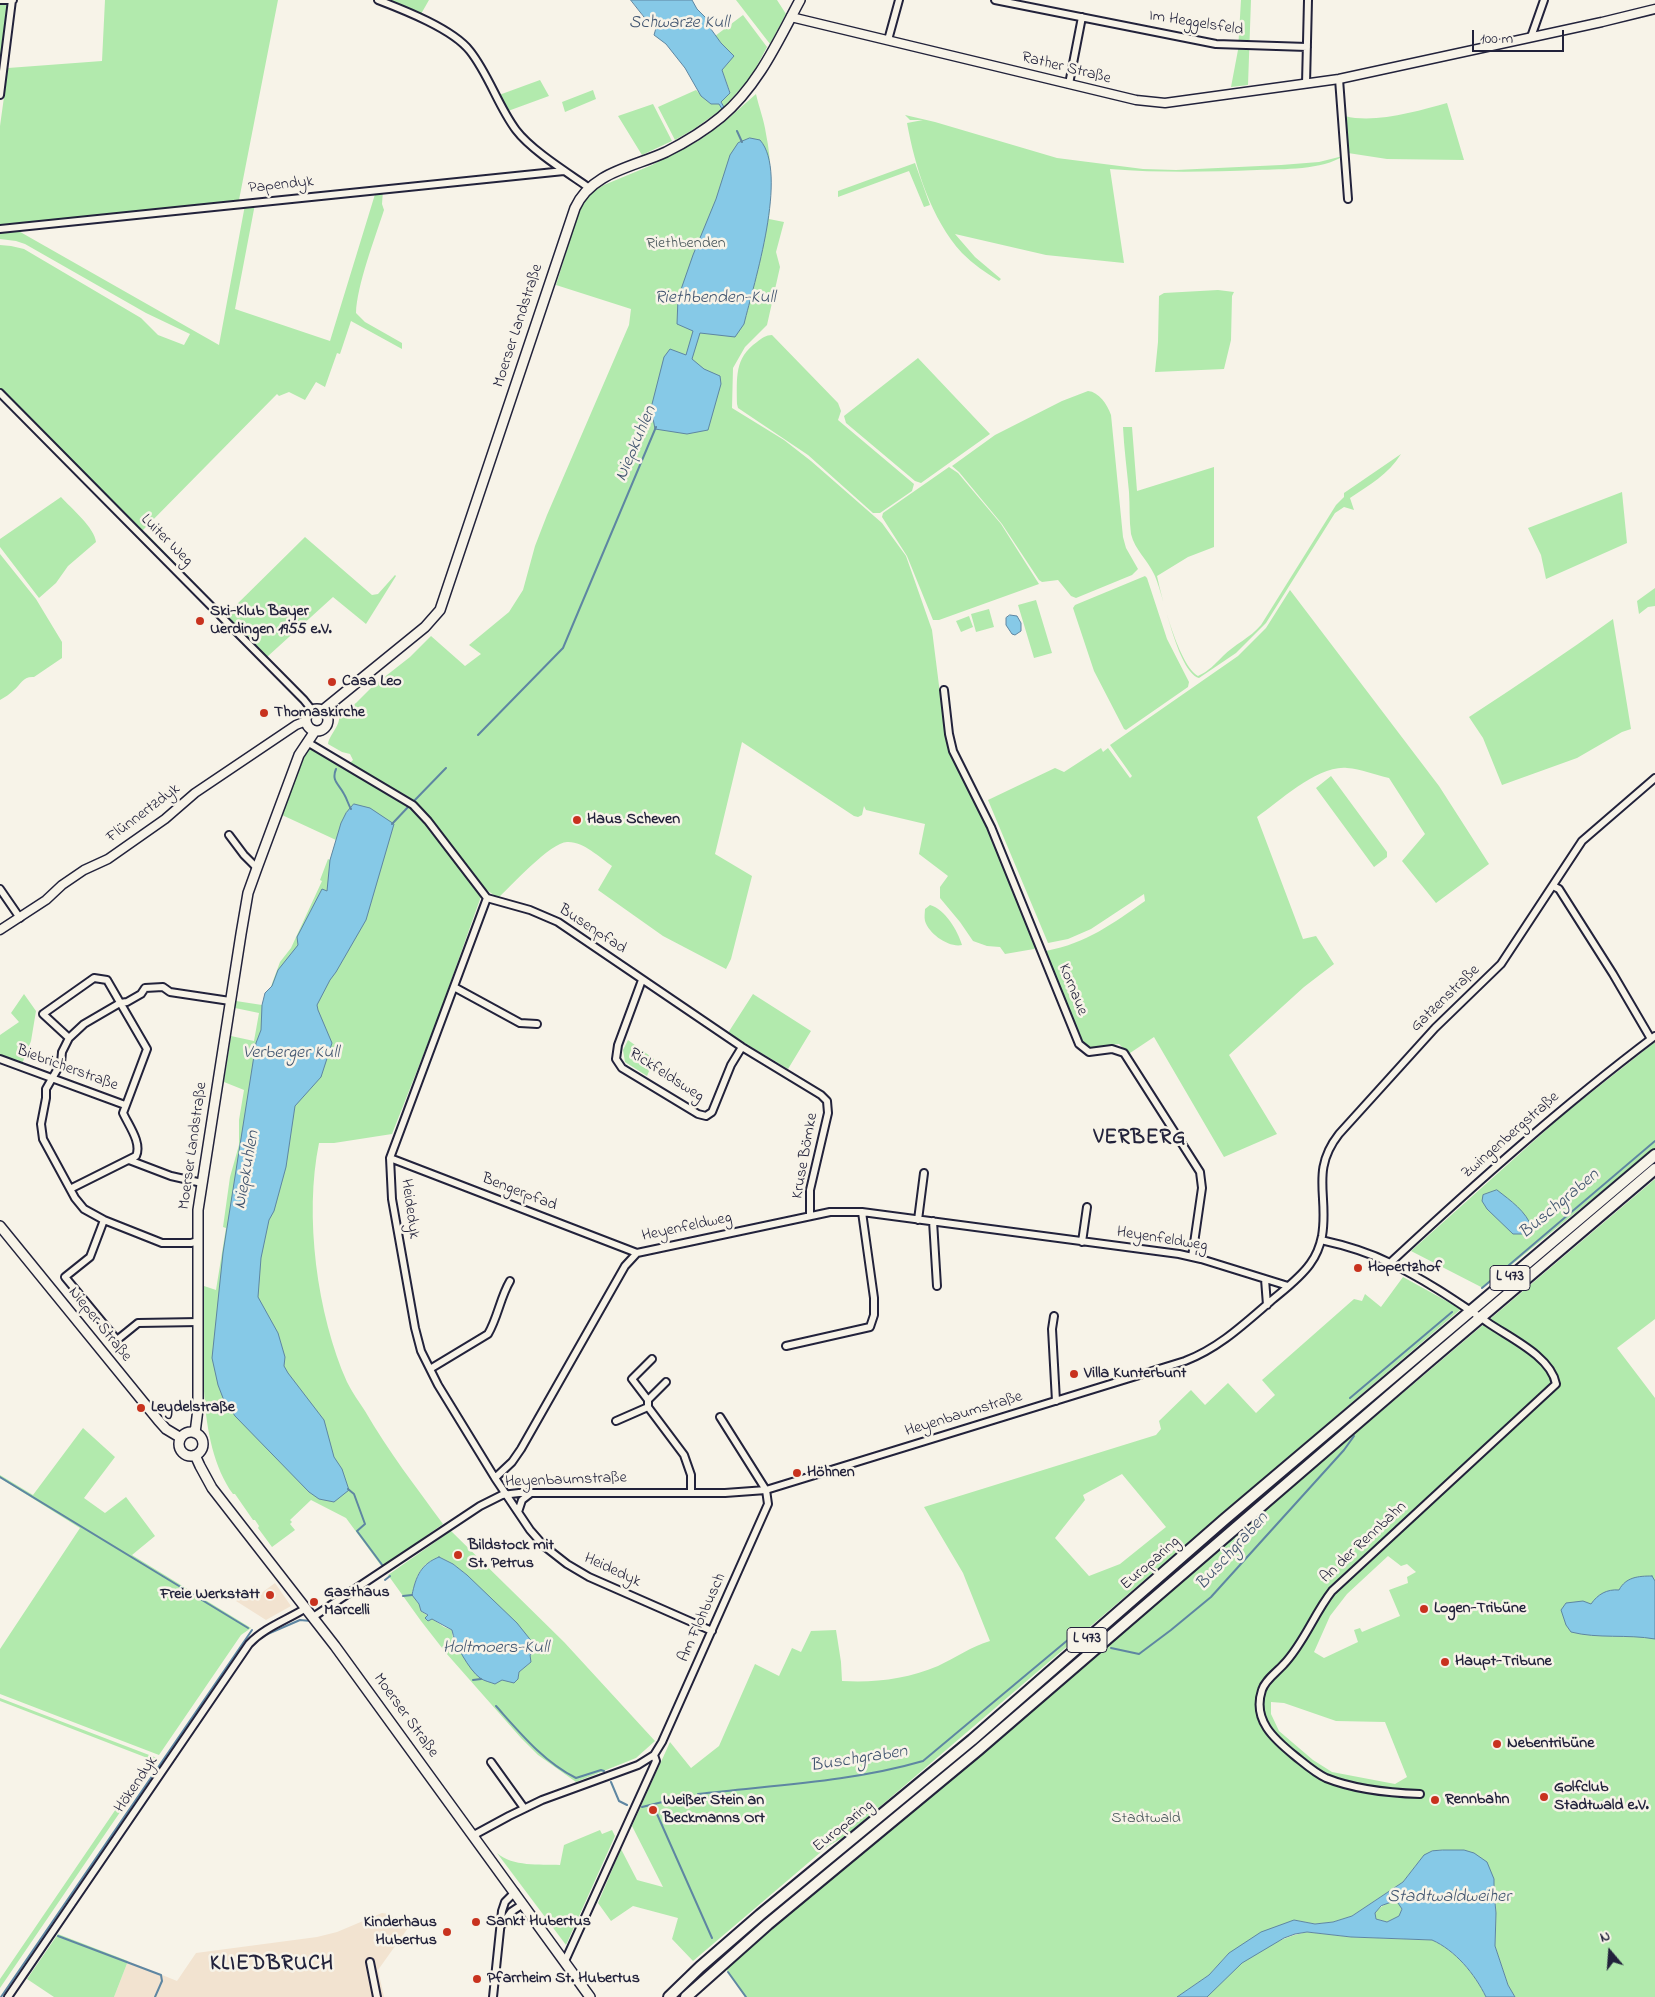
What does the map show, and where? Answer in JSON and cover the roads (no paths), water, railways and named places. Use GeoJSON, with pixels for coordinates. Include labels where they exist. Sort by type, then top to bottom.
{"type":"FeatureCollection","features":[{"type":"Feature","properties":{"kind":"main road","name":"Moerser Landstraße"},"geometry":{"type":"LineString","coordinates":[[323,710],[431,622],[440,610],[574,208],[588,187],[601,179],[660,155],[688,141],[721,117],[748,91],[800,0]]}},
{"type":"Feature","properties":{"kind":"main road"},"geometry":{"type":"LineString","coordinates":[[318,708],[323,710],[328,715],[328,724],[324,729],[315,731],[309,727],[306,721],[307,714],[318,708]]}},
{"type":"Feature","properties":{"kind":"main road","name":"Moerser Landstraße"},"geometry":{"type":"LineString","coordinates":[[195,1432],[198,1409],[198,1210],[248,893],[294,766],[315,731]]}},
{"type":"Feature","properties":{"kind":"main road","name":"Europaring"},"geometry":{"type":"LineString","coordinates":[[669,1997],[705,1962],[760,1915],[972,1740],[1225,1520],[1655,1155]]}},
{"type":"Feature","properties":{"kind":"main road","name":"Europaring"},"geometry":{"type":"LineString","coordinates":[[686,1997],[768,1924],[978,1750],[1655,1169]]}},
{"type":"Feature","properties":{"kind":"main road","name":"Nieper Straße"},"geometry":{"type":"LineString","coordinates":[[0,1226],[161,1424],[181,1438]]}},
{"type":"Feature","properties":{"kind":"main road"},"geometry":{"type":"LineString","coordinates":[[181,1438],[188,1432],[195,1432],[202,1438],[202,1448],[195,1455]]}},
{"type":"Feature","properties":{"kind":"main road","name":"Moerser Straße"},"geometry":{"type":"LineString","coordinates":[[181,1438],[182,1452],[195,1455],[202,1472],[212,1488],[306,1608],[590,1997]]}},
{"type":"Feature","properties":{"kind":"street"},"geometry":{"type":"LineString","coordinates":[[0,0],[13,0],[0,96]]}},
{"type":"Feature","properties":{"kind":"street"},"geometry":{"type":"LineString","coordinates":[[378,0],[422,18],[446,32],[469,49],[517,132],[544,156],[588,187]]}},
{"type":"Feature","properties":{"kind":"street"},"geometry":{"type":"LineString","coordinates":[[888,40],[899,0]]}},
{"type":"Feature","properties":{"kind":"street","name":"Im Heggelsfeld"},"geometry":{"type":"LineString","coordinates":[[996,0],[1216,44],[1307,47]]}},
{"type":"Feature","properties":{"kind":"street"},"geometry":{"type":"LineString","coordinates":[[1306,84],[1308,0]]}},
{"type":"Feature","properties":{"kind":"street"},"geometry":{"type":"LineString","coordinates":[[1531,38],[1544,0]]}},
{"type":"Feature","properties":{"kind":"street","name":"Rather Straße"},"geometry":{"type":"LineString","coordinates":[[791,17],[1136,100],[1156,103],[1338,79],[1531,38],[1655,9]]}},
{"type":"Feature","properties":{"kind":"street"},"geometry":{"type":"LineString","coordinates":[[1069,84],[1082,17]]}},
{"type":"Feature","properties":{"kind":"street"},"geometry":{"type":"LineString","coordinates":[[1338,79],[1348,200]]}},
{"type":"Feature","properties":{"kind":"street","name":"Papendyk"},"geometry":{"type":"LineString","coordinates":[[0,229],[564,170]]}},
{"type":"Feature","properties":{"kind":"street","name":"Luiter Weg"},"geometry":{"type":"LineString","coordinates":[[0,393],[312,710]]}},
{"type":"Feature","properties":{"kind":"street","name":"Kornaue"},"geometry":{"type":"LineString","coordinates":[[944,690],[953,751],[991,827],[1079,1044],[1089,1052],[1116,1049],[1124,1053],[1189,1152],[1202,1176],[1192,1257]]}},
{"type":"Feature","properties":{"kind":"street","name":"Flünnertzdyk"},"geometry":{"type":"LineString","coordinates":[[0,930],[46,900],[62,885],[108,859],[148,831],[196,793],[296,725],[306,721]]}},
{"type":"Feature","properties":{"kind":"street"},"geometry":{"type":"LineString","coordinates":[[307,742],[411,804],[428,821],[486,898]]}},
{"type":"Feature","properties":{"kind":"street","name":"Gatzenstraße"},"geometry":{"type":"LineString","coordinates":[[1311,1263],[1321,1240],[1323,1227],[1322,1171],[1325,1158],[1335,1139],[1434,1028],[1501,964],[1582,842],[1655,778]]}},
{"type":"Feature","properties":{"kind":"street"},"geometry":{"type":"LineString","coordinates":[[229,835],[244,855],[257,868]]}},
{"type":"Feature","properties":{"kind":"street"},"geometry":{"type":"LineString","coordinates":[[1553,886],[1559,889],[1653,1038]]}},
{"type":"Feature","properties":{"kind":"street"},"geometry":{"type":"LineString","coordinates":[[0,889],[20,918]]}},
{"type":"Feature","properties":{"kind":"street","name":"Busenpfad"},"geometry":{"type":"LineString","coordinates":[[486,898],[530,910],[552,919],[742,1047],[821,1095],[827,1101]]}},
{"type":"Feature","properties":{"kind":"street","name":"Heidedyk"},"geometry":{"type":"LineString","coordinates":[[486,898],[390,1158],[392,1199],[415,1328],[421,1351],[495,1478],[536,1537],[572,1568],[712,1631]]}},
{"type":"Feature","properties":{"kind":"street"},"geometry":{"type":"LineString","coordinates":[[69,1038],[44,1016],[44,1012],[94,978],[107,980],[147,1049],[123,1113],[139,1150],[136,1156],[70,1189]]}},
{"type":"Feature","properties":{"kind":"street","name":"Rickfeldsweg"},"geometry":{"type":"LineString","coordinates":[[642,980],[618,1045],[616,1059],[622,1068],[698,1114],[706,1116],[714,1108],[731,1066],[742,1047]]}},
{"type":"Feature","properties":{"kind":"street"},"geometry":{"type":"LineString","coordinates":[[198,1241],[191,1243],[162,1243],[104,1220],[84,1209],[74,1198],[44,1139],[42,1116],[46,1089],[58,1069],[62,1052],[69,1038],[84,1024],[120,1002],[127,1002],[141,994],[145,988],[164,987],[170,992],[230,1001]]}},
{"type":"Feature","properties":{"kind":"street"},"geometry":{"type":"LineString","coordinates":[[454,987],[520,1023],[537,1024]]}},
{"type":"Feature","properties":{"kind":"street","name":"Zwingenbergstraße"},"geometry":{"type":"LineString","coordinates":[[1390,1263],[1508,1156],[1613,1067],[1653,1038]]}},
{"type":"Feature","properties":{"kind":"street","name":"Biebricherstraße"},"geometry":{"type":"LineString","coordinates":[[0,1059],[125,1104]]}},
{"type":"Feature","properties":{"kind":"street","name":"Kruse Bömke"},"geometry":{"type":"LineString","coordinates":[[810,1216],[810,1190],[828,1113],[827,1101]]}},
{"type":"Feature","properties":{"kind":"street","name":"Bengerpfad"},"geometry":{"type":"LineString","coordinates":[[390,1158],[637,1253]]}},
{"type":"Feature","properties":{"kind":"street"},"geometry":{"type":"LineString","coordinates":[[129,1160],[171,1176],[202,1183]]}},
{"type":"Feature","properties":{"kind":"street"},"geometry":{"type":"LineString","coordinates":[[918,1220],[924,1173]]}},
{"type":"Feature","properties":{"kind":"street"},"geometry":{"type":"LineString","coordinates":[[1082,1242],[1087,1207]]}},
{"type":"Feature","properties":{"kind":"street","name":"Heyenfeldweg"},"geometry":{"type":"LineString","coordinates":[[495,1478],[517,1456],[625,1266],[637,1253],[830,1212],[862,1212],[1192,1257],[1288,1286]]}},
{"type":"Feature","properties":{"kind":"street"},"geometry":{"type":"LineString","coordinates":[[786,1346],[870,1327],[874,1315],[874,1298],[862,1212]]}},
{"type":"Feature","properties":{"kind":"street"},"geometry":{"type":"LineString","coordinates":[[104,1220],[90,1257],[65,1277],[117,1340],[138,1323],[199,1322]]}},
{"type":"Feature","properties":{"kind":"street"},"geometry":{"type":"LineString","coordinates":[[933,1221],[937,1286]]}},
{"type":"Feature","properties":{"kind":"street"},"geometry":{"type":"LineString","coordinates":[[1321,1240],[1352,1248],[1390,1263],[1472,1311]]}},
{"type":"Feature","properties":{"kind":"street","name":"Heyenbaumstraße"},"geometry":{"type":"LineString","coordinates":[[313,1618],[492,1499],[507,1494],[531,1493],[691,1493],[766,1490],[1056,1401],[1204,1353],[1230,1336],[1288,1286],[1311,1263]]}},
{"type":"Feature","properties":{"kind":"street"},"geometry":{"type":"LineString","coordinates":[[1265,1279],[1267,1304]]}},
{"type":"Feature","properties":{"kind":"street"},"geometry":{"type":"LineString","coordinates":[[430,1368],[488,1334],[502,1293],[510,1281]]}},
{"type":"Feature","properties":{"kind":"street","name":"An der Rennbahn"},"geometry":{"type":"LineString","coordinates":[[1420,1794],[1364,1789],[1327,1778],[1312,1770],[1274,1739],[1262,1719],[1260,1704],[1262,1691],[1269,1679],[1293,1654],[1324,1601],[1332,1591],[1556,1384],[1555,1377],[1537,1356],[1472,1311]]}},
{"type":"Feature","properties":{"kind":"street"},"geometry":{"type":"LineString","coordinates":[[1054,1316],[1052,1329],[1056,1401]]}},
{"type":"Feature","properties":{"kind":"street"},"geometry":{"type":"LineString","coordinates":[[652,1358],[632,1379],[684,1455],[691,1475],[691,1493]]}},
{"type":"Feature","properties":{"kind":"street"},"geometry":{"type":"LineString","coordinates":[[616,1421],[648,1404],[666,1382]]}},
{"type":"Feature","properties":{"kind":"street"},"geometry":{"type":"LineString","coordinates":[[720,1417],[766,1490]]}},
{"type":"Feature","properties":{"kind":"street","name":"Am Flohbusch"},"geometry":{"type":"LineString","coordinates":[[474,1836],[524,1808],[638,1766],[654,1755],[662,1742],[767,1510],[766,1490]]}},
{"type":"Feature","properties":{"kind":"street"},"geometry":{"type":"LineString","coordinates":[[518,1512],[522,1500],[531,1493]]}},
{"type":"Feature","properties":{"kind":"street","name":"Hökendyk"},"geometry":{"type":"LineString","coordinates":[[8,1997],[249,1644],[258,1635],[306,1608]]}},
{"type":"Feature","properties":{"kind":"street","name":"Am Flohbusch"},"geometry":{"type":"LineString","coordinates":[[565,1961],[656,1761],[654,1755]]}},
{"type":"Feature","properties":{"kind":"street"},"geometry":{"type":"LineString","coordinates":[[491,1762],[524,1808]]}},
{"type":"Feature","properties":{"kind":"street"},"geometry":{"type":"LineString","coordinates":[[494,1997],[502,1911],[505,1902],[515,1892]]}},
{"type":"Feature","properties":{"kind":"street"},"geometry":{"type":"LineString","coordinates":[[502,1926],[511,1912],[523,1904]]}},
{"type":"Feature","properties":{"kind":"street"},"geometry":{"type":"LineString","coordinates":[[370,1962],[378,1997]]}},
{"type":"Feature","properties":{"kind":"water","name":"Schwarze Kull"},"geometry":{"type":"Polygon","coordinates":[[[631,0],[692,0],[697,9],[706,18],[708,25],[721,43],[734,56],[722,70],[730,93],[721,102],[724,107],[722,109],[719,104],[711,104],[701,96],[685,68],[666,44],[654,35],[656,28],[648,22],[631,0]]]}},
{"type":"Feature","properties":{"kind":"water","name":"Riethbenden-Kull"},"geometry":{"type":"Polygon","coordinates":[[[750,138],[760,140],[768,156],[771,177],[767,229],[744,324],[735,337],[700,333],[692,359],[704,369],[720,376],[721,384],[708,430],[687,434],[655,429],[651,408],[664,357],[670,349],[686,355],[693,331],[677,324],[678,298],[716,199],[730,155],[738,143],[750,138]]]}},
{"type":"Feature","properties":{"kind":"water"},"geometry":{"type":"Polygon","coordinates":[[[1010,615],[1017,616],[1021,623],[1021,631],[1015,635],[1012,634],[1006,625],[1006,618],[1010,615]]]}},
{"type":"Feature","properties":{"kind":"water","name":"Verberger Kull"},"geometry":{"type":"Polygon","coordinates":[[[354,804],[370,808],[394,824],[366,920],[317,1005],[332,1043],[321,1077],[295,1106],[286,1167],[274,1211],[269,1220],[261,1258],[258,1297],[278,1333],[285,1357],[284,1366],[324,1420],[334,1457],[342,1469],[349,1490],[334,1502],[319,1499],[309,1492],[235,1416],[223,1398],[212,1358],[223,1253],[256,1043],[261,1030],[262,1005],[265,993],[272,986],[278,970],[298,945],[297,937],[322,889],[327,891],[330,860],[341,823],[346,813],[354,804]]]}},
{"type":"Feature","properties":{"kind":"water"},"geometry":{"type":"Polygon","coordinates":[[[1497,1190],[1522,1211],[1532,1228],[1523,1234],[1513,1234],[1487,1209],[1482,1201],[1483,1195],[1497,1190]]]}},
{"type":"Feature","properties":{"kind":"water","name":"Holtmoers-Kull"},"geometry":{"type":"Polygon","coordinates":[[[439,1557],[453,1564],[467,1575],[517,1623],[533,1643],[534,1652],[530,1655],[531,1662],[519,1672],[518,1679],[514,1683],[502,1680],[495,1684],[480,1678],[471,1669],[463,1656],[452,1630],[432,1619],[428,1621],[425,1618],[428,1615],[421,1611],[419,1604],[412,1595],[420,1572],[428,1563],[439,1557]]]}},
{"type":"Feature","properties":{"kind":"water"},"geometry":{"type":"Polygon","coordinates":[[[1652,1576],[1655,1581],[1655,1639],[1581,1634],[1571,1632],[1566,1625],[1561,1610],[1566,1603],[1583,1601],[1591,1604],[1603,1593],[1619,1590],[1629,1580],[1637,1577],[1652,1576]]]}},
{"type":"Feature","properties":{"kind":"water","name":"Stadtwaldweiher"},"geometry":{"type":"Polygon","coordinates":[[[1464,1850],[1474,1853],[1487,1862],[1494,1879],[1495,1946],[1508,1985],[1515,1997],[1486,1997],[1464,1964],[1449,1950],[1432,1940],[1351,1937],[1307,1932],[1284,1938],[1242,1963],[1207,1997],[1177,1997],[1209,1975],[1229,1953],[1261,1932],[1294,1920],[1315,1924],[1333,1922],[1352,1916],[1403,1882],[1424,1855],[1432,1851],[1464,1850]],[[1395,1901],[1381,1906],[1375,1913],[1376,1919],[1387,1922],[1399,1916],[1402,1909],[1395,1901]]]}},
{"type":"Feature","properties":{"kind":"waterway","name":"Niepkuhlen"},"geometry":{"type":"LineString","coordinates":[[737,131],[742,142]]}},
{"type":"Feature","properties":{"kind":"waterway","name":"Niepkuhlen"},"geometry":{"type":"LineString","coordinates":[[478,735],[563,648],[656,427]]}},
{"type":"Feature","properties":{"kind":"waterway","name":"Niepkuhlen"},"geometry":{"type":"LineString","coordinates":[[413,802],[446,768]]}},
{"type":"Feature","properties":{"kind":"waterway"},"geometry":{"type":"LineString","coordinates":[[336,769],[335,780],[351,809]]}},
{"type":"Feature","properties":{"kind":"waterway","name":"Niepkuhlen"},"geometry":{"type":"LineString","coordinates":[[392,824],[409,806]]}},
{"type":"Feature","properties":{"kind":"waterway","name":"Buschgraben"},"geometry":{"type":"LineString","coordinates":[[1482,1288],[1655,1141]]}},
{"type":"Feature","properties":{"kind":"waterway","name":"Buschgraben"},"geometry":{"type":"LineString","coordinates":[[1350,1398],[1452,1312]]}},
{"type":"Feature","properties":{"kind":"waterway","name":"Buschgraben"},"geometry":{"type":"LineString","coordinates":[[1111,1648],[1139,1654],[1211,1597],[1344,1450],[1354,1436]]}},
{"type":"Feature","properties":{"kind":"waterway"},"geometry":{"type":"LineString","coordinates":[[0,1477],[248,1628]]}},
{"type":"Feature","properties":{"kind":"waterway","name":"Niepkuhlen"},"geometry":{"type":"LineString","coordinates":[[348,1489],[354,1494],[365,1524],[357,1531],[383,1566]]}},
{"type":"Feature","properties":{"kind":"waterway","name":"Niepkuhlen"},"geometry":{"type":"LineString","coordinates":[[385,1580],[390,1576]]}},
{"type":"Feature","properties":{"kind":"waterway","name":"Niepkuhlen"},"geometry":{"type":"LineString","coordinates":[[403,1596],[412,1595]]}},
{"type":"Feature","properties":{"kind":"waterway"},"geometry":{"type":"LineString","coordinates":[[263,1636],[300,1620],[311,1621]]}},
{"type":"Feature","properties":{"kind":"waterway"},"geometry":{"type":"LineString","coordinates":[[1,1997],[252,1630]]}},
{"type":"Feature","properties":{"kind":"waterway","name":"Buschgraben"},"geometry":{"type":"LineString","coordinates":[[698,1794],[868,1774],[923,1761],[1069,1639]]}},
{"type":"Feature","properties":{"kind":"waterway","name":"Niepkuhlen"},"geometry":{"type":"LineString","coordinates":[[473,1680],[481,1679]]}},
{"type":"Feature","properties":{"kind":"waterway","name":"Niepkuhlen"},"geometry":{"type":"LineString","coordinates":[[496,1706],[533,1746],[564,1771],[576,1778],[601,1770],[604,1771]]}},
{"type":"Feature","properties":{"kind":"waterway","name":"Niepkuhlen"},"geometry":{"type":"LineString","coordinates":[[611,1782],[619,1801],[627,1805]]}},
{"type":"Feature","properties":{"kind":"waterway","name":"Buschgraben"},"geometry":{"type":"LineString","coordinates":[[642,1807],[687,1796]]}},
{"type":"Feature","properties":{"kind":"waterway","name":"Buschgraben"},"geometry":{"type":"LineString","coordinates":[[653,1805],[712,1938]]}},
{"type":"Feature","properties":{"kind":"waterway"},"geometry":{"type":"LineString","coordinates":[[58,1936],[161,1975],[162,1981],[155,1997]]}},
{"type":"Feature","properties":{"kind":"waterway","name":"Buschgraben"},"geometry":{"type":"LineString","coordinates":[[728,1972],[746,1997]]}},
{"type":"Feature","properties":{"kind":"place","name":"Ski-Klub Bayer Uerdingen 1955 e.V."},"geometry":{"type":"Point","coordinates":[200,621]}},
{"type":"Feature","properties":{"kind":"place","name":"Casa Leo"},"geometry":{"type":"Point","coordinates":[332,682]}},
{"type":"Feature","properties":{"kind":"place","name":"Thomaskirche"},"geometry":{"type":"Point","coordinates":[264,713]}},
{"type":"Feature","properties":{"kind":"place","name":"Haus Scheven"},"geometry":{"type":"Point","coordinates":[577,820]}},
{"type":"Feature","properties":{"kind":"place","name":"Hopertzhof"},"geometry":{"type":"Point","coordinates":[1358,1268]}},
{"type":"Feature","properties":{"kind":"place","name":"Villa Kunterbunt"},"geometry":{"type":"Point","coordinates":[1074,1374]}},
{"type":"Feature","properties":{"kind":"place","name":"Leydelstraße"},"geometry":{"type":"Point","coordinates":[141,1408]}},
{"type":"Feature","properties":{"kind":"place","name":"Höhnen"},"geometry":{"type":"Point","coordinates":[797,1473]}},
{"type":"Feature","properties":{"kind":"place","name":"Bildstock mit St. Petrus"},"geometry":{"type":"Point","coordinates":[458,1555]}},
{"type":"Feature","properties":{"kind":"place","name":"Freie Werkstatt"},"geometry":{"type":"Point","coordinates":[270,1595]}},
{"type":"Feature","properties":{"kind":"place","name":"Gasthaus Marcelli"},"geometry":{"type":"Point","coordinates":[314,1602]}},
{"type":"Feature","properties":{"kind":"place","name":"Logen-Tribüne"},"geometry":{"type":"Point","coordinates":[1424,1609]}},
{"type":"Feature","properties":{"kind":"place","name":"Haupt-Tribune"},"geometry":{"type":"Point","coordinates":[1445,1662]}},
{"type":"Feature","properties":{"kind":"place","name":"Nebentribüne"},"geometry":{"type":"Point","coordinates":[1497,1744]}},
{"type":"Feature","properties":{"kind":"place","name":"Golfclub Stadtwald e.V."},"geometry":{"type":"Point","coordinates":[1544,1797]}},
{"type":"Feature","properties":{"kind":"place","name":"Rennbahn"},"geometry":{"type":"Point","coordinates":[1435,1800]}},
{"type":"Feature","properties":{"kind":"place","name":"Weißer Stein an Beckmanns Ort"},"geometry":{"type":"Point","coordinates":[653,1810]}},
{"type":"Feature","properties":{"kind":"place","name":"Sankt Hubertus"},"geometry":{"type":"Point","coordinates":[476,1922]}},
{"type":"Feature","properties":{"kind":"place","name":"Kinderhaus Hubertus"},"geometry":{"type":"Point","coordinates":[447,1932]}},
{"type":"Feature","properties":{"kind":"place","name":"Pfarrheim St. Hubertus"},"geometry":{"type":"Point","coordinates":[477,1979]}},
{"type":"Feature","properties":{"kind":"district","name":"VERBERG"},"geometry":{"type":"Point","coordinates":[1140,1140]}},
{"type":"Feature","properties":{"kind":"district","name":"KLIEDBRUCH"},"geometry":{"type":"Point","coordinates":[272,1966]}},
{"type":"Feature","properties":{"kind":"park label","name":"Riethbenden"},"geometry":{"type":"Point","coordinates":[686,244]}},
{"type":"Feature","properties":{"kind":"park label","name":"Stadtwald"},"geometry":{"type":"Point","coordinates":[1146,1819]}}]}
